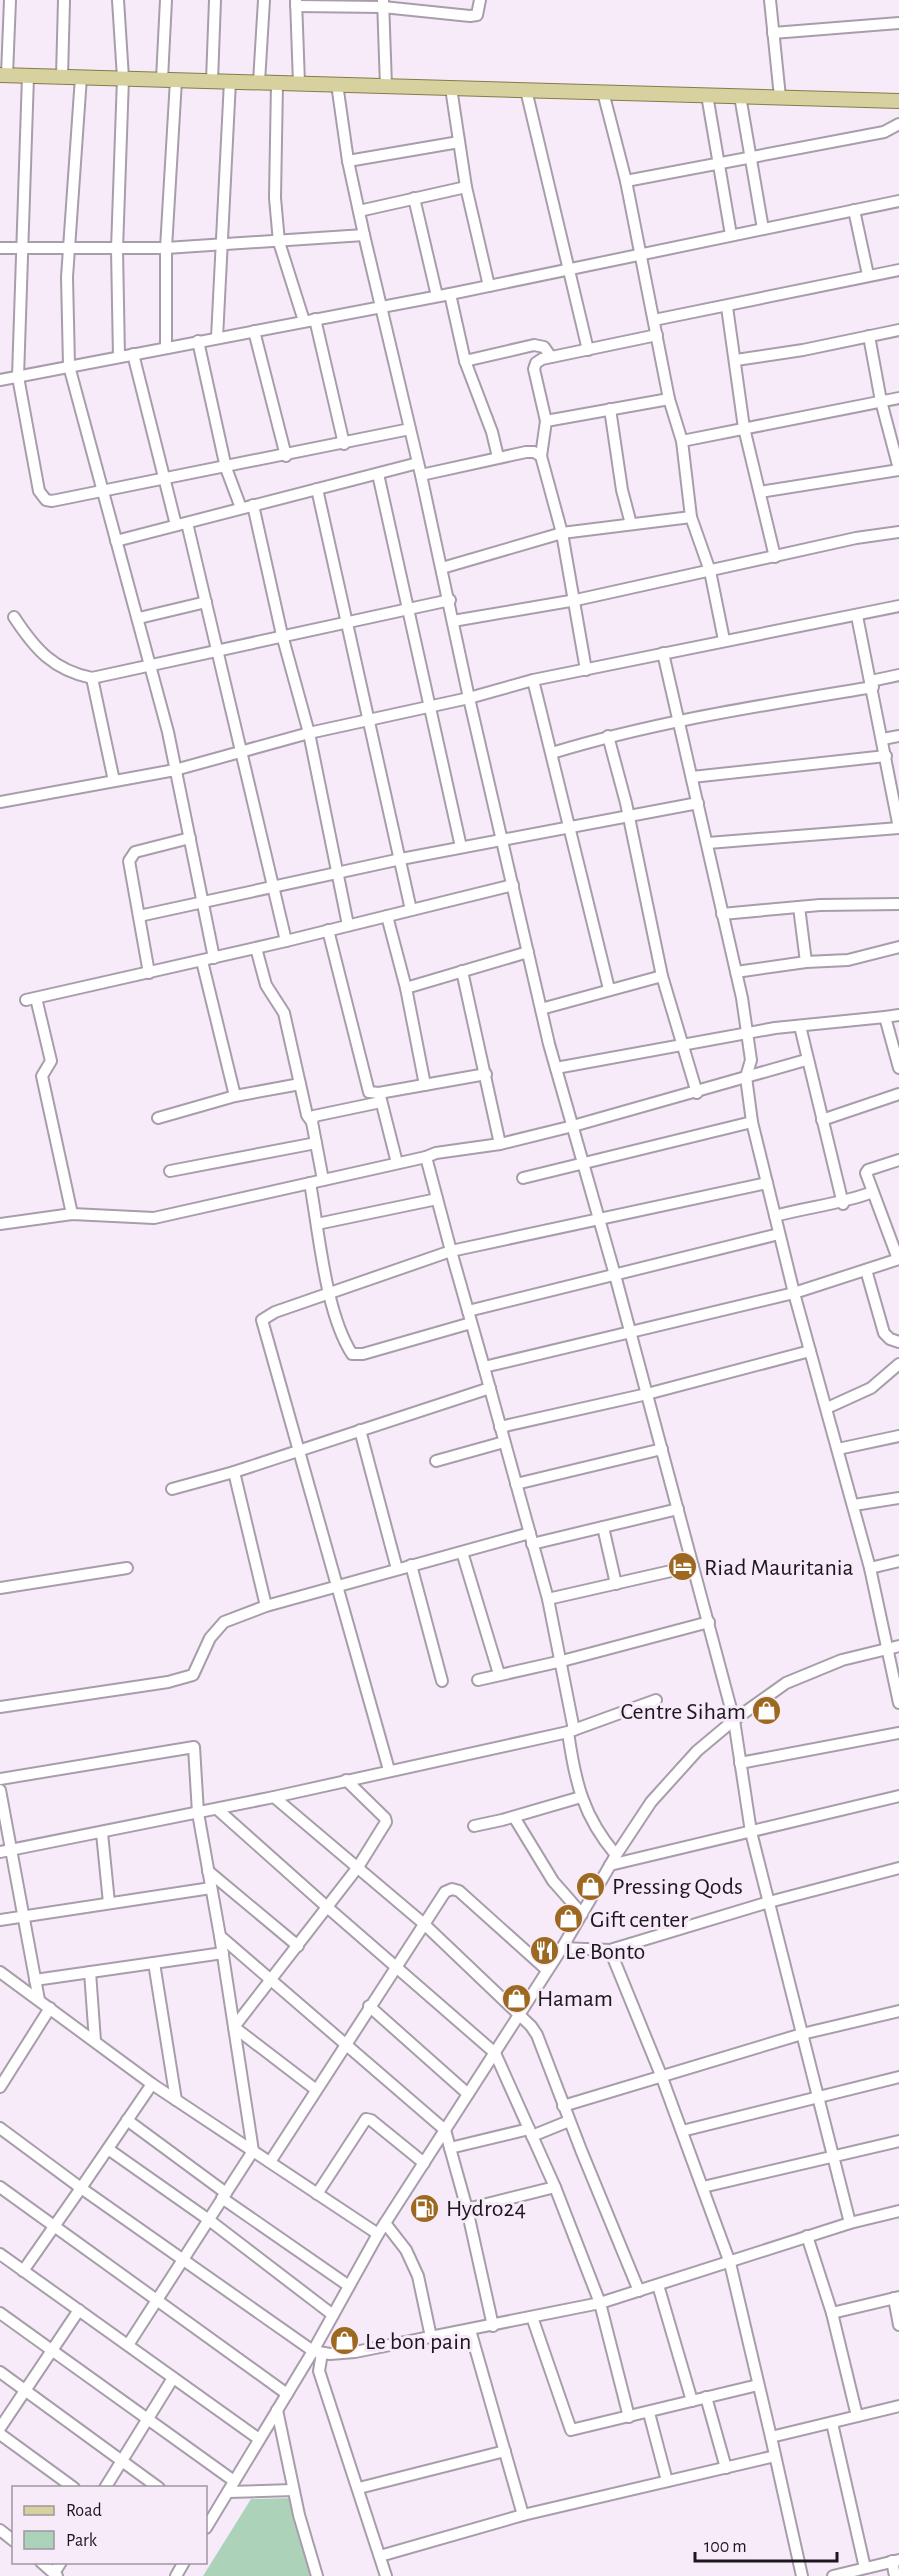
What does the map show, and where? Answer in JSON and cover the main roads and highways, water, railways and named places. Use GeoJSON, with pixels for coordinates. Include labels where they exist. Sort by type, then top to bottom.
{"type":"FeatureCollection","features":[{"type":"Feature","properties":{"kind":"main road"},"geometry":{"type":"LineString","coordinates":[[4,75],[899,101]]}},
{"type":"Feature","properties":{"kind":"place","name":"Riad Mauritania"},"geometry":{"type":"Point","coordinates":[683,1567]}},
{"type":"Feature","properties":{"kind":"place","name":"Centre Siham"},"geometry":{"type":"Point","coordinates":[767,1711]}},
{"type":"Feature","properties":{"kind":"place","name":"Pressing Qods"},"geometry":{"type":"Point","coordinates":[591,1886]}},
{"type":"Feature","properties":{"kind":"place","name":"Gift center"},"geometry":{"type":"Point","coordinates":[569,1919]}},
{"type":"Feature","properties":{"kind":"place","name":"Le Bonto"},"geometry":{"type":"Point","coordinates":[544,1951]}},
{"type":"Feature","properties":{"kind":"place","name":"Hamam"},"geometry":{"type":"Point","coordinates":[516,1998]}},
{"type":"Feature","properties":{"kind":"place","name":"Hydro24"},"geometry":{"type":"Point","coordinates":[425,2208]}},
{"type":"Feature","properties":{"kind":"place","name":"Le bon pain"},"geometry":{"type":"Point","coordinates":[344,2341]}}]}
